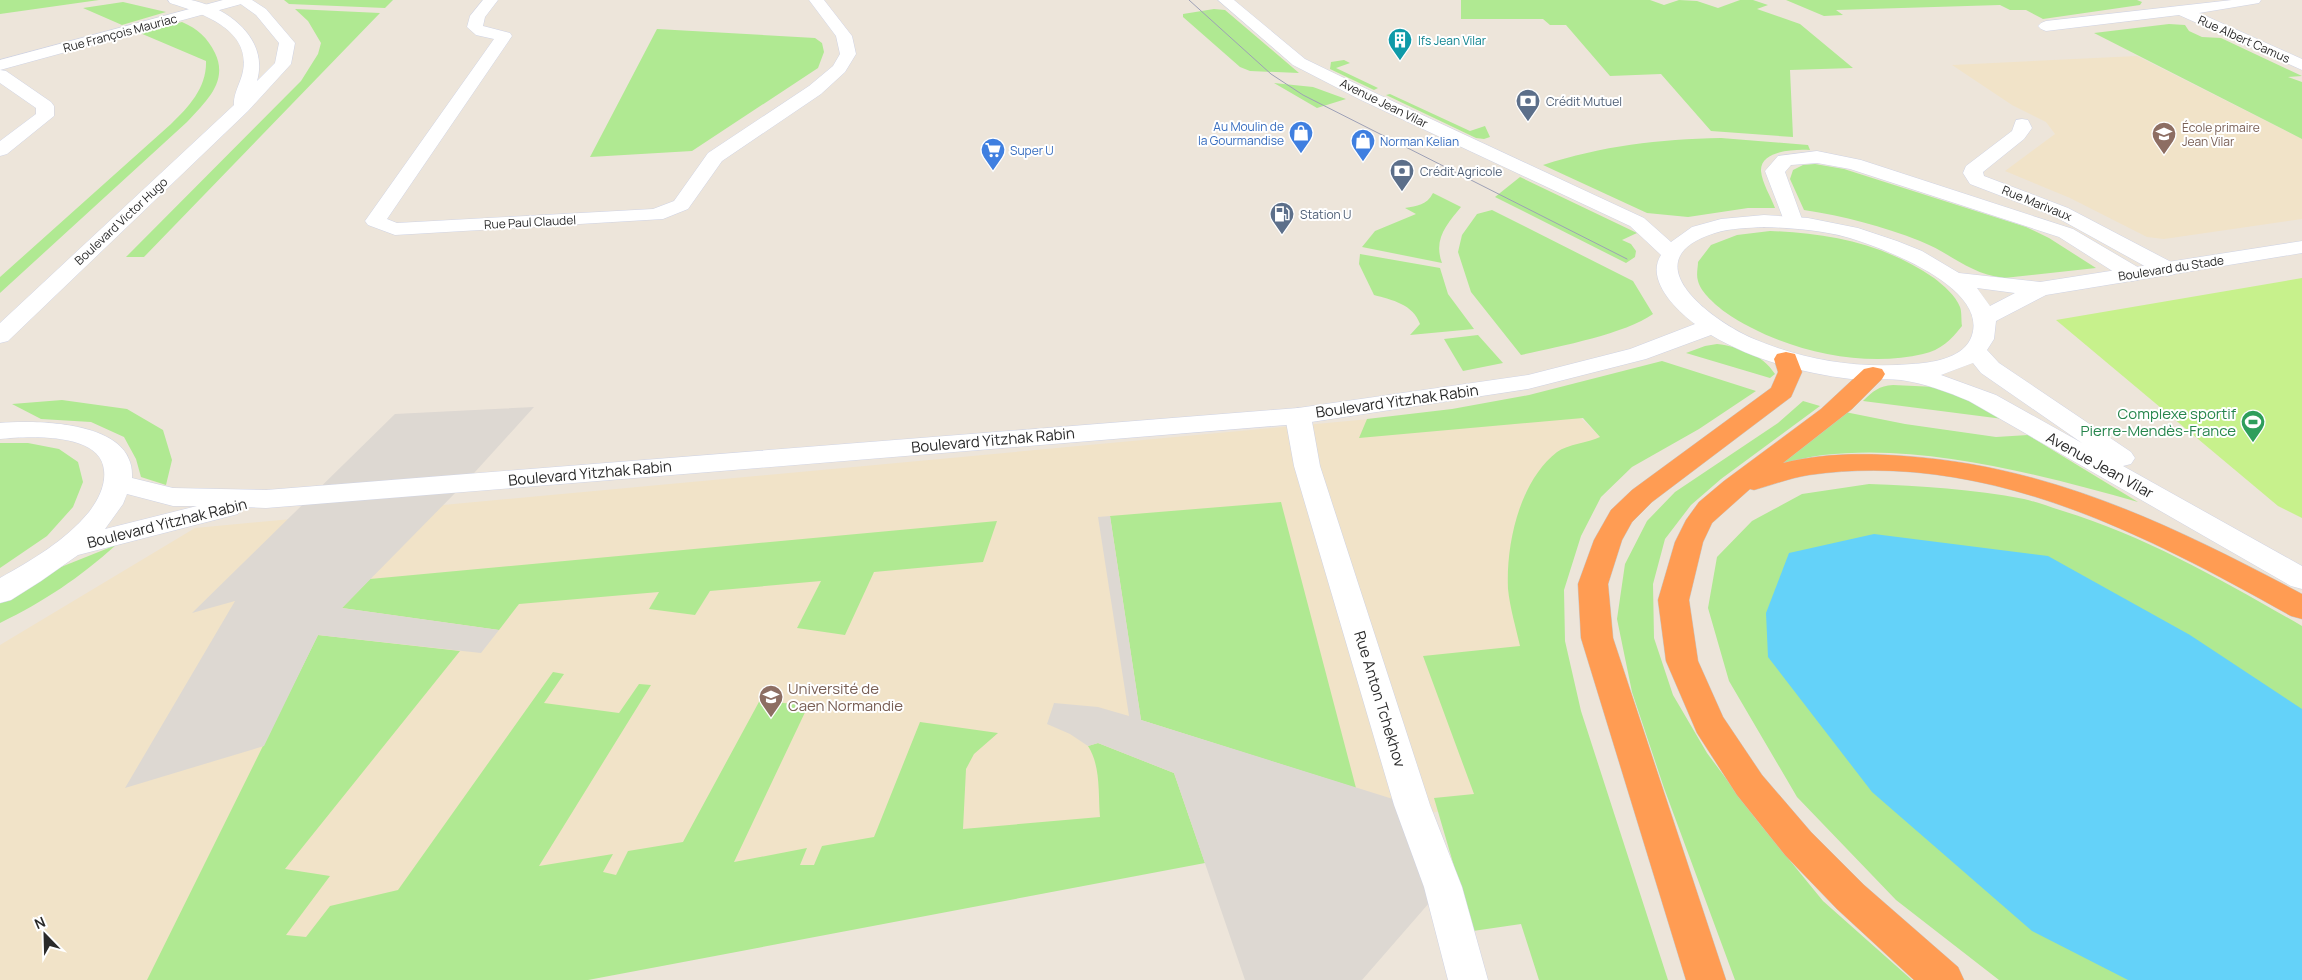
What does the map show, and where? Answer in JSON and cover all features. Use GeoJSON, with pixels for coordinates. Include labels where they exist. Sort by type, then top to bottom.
{"type":"FeatureCollection","features":[{"type":"Feature","properties":{"kind":"highway"},"geometry":{"type":"LineString","coordinates":[[1706,980],[1596,638],[1593,584],[1608,540],[1621,517],[1642,496],[1782,392],[1790,372],[1786,359]]}},
{"type":"Feature","properties":{"kind":"highway"},"geometry":{"type":"LineString","coordinates":[[1887,374],[1840,406],[1730,491],[1702,518],[1681,558],[1674,588],[1674,621],[1682,661],[1699,704],[1726,750],[1759,799],[1854,900],[1904,947],[1944,980]]}},
{"type":"Feature","properties":{"kind":"highway"},"geometry":{"type":"LineString","coordinates":[[1730,491],[1798,467],[1862,462],[1915,465],[1973,472],[2040,488],[2123,518],[2259,584],[2302,608]]}},
{"type":"Feature","properties":{"kind":"street"},"geometry":{"type":"LineString","coordinates":[[175,0],[206,9],[241,32],[251,50],[252,68],[245,88],[242,107]]}},
{"type":"Feature","properties":{"kind":"street","name":"Rue François Mauriac"},"geometry":{"type":"LineString","coordinates":[[0,65],[241,0]]}},
{"type":"Feature","properties":{"kind":"street","name":"Boulevard Victor Hugo"},"geometry":{"type":"LineString","coordinates":[[0,337],[242,107],[283,64],[287,43],[266,16],[241,0]]}},
{"type":"Feature","properties":{"kind":"street","name":"Rue Paul Claudel"},"geometry":{"type":"LineString","coordinates":[[491,0],[478,16],[475,27],[481,32],[504,36],[375,221],[395,229],[557,221],[656,215],[681,205],[715,157],[815,90],[839,69],[848,54],[844,36],[816,0]]}},
{"type":"Feature","properties":{"kind":"street","name":"Avenue Jean Vilar"},"geometry":{"type":"LineString","coordinates":[[1225,0],[1299,62],[1367,96],[1638,222],[1672,254]]}},
{"type":"Feature","properties":{"kind":"street","name":"Rue Albert Camus"},"geometry":{"type":"LineString","coordinates":[[2159,0],[2302,65]]}},
{"type":"Feature","properties":{"kind":"street"},"geometry":{"type":"LineString","coordinates":[[2046,26],[2254,0]]}},
{"type":"Feature","properties":{"kind":"street"},"geometry":{"type":"LineString","coordinates":[[0,75],[45,106],[45,116],[3,146]]}},
{"type":"Feature","properties":{"kind":"street","name":"Rue Marivaux"},"geometry":{"type":"LineString","coordinates":[[2022,124],[2023,128],[2018,135],[1974,170],[1973,173],[1977,180],[2061,212],[2168,269]]}},
{"type":"Feature","properties":{"kind":"street"},"geometry":{"type":"LineString","coordinates":[[1792,222],[1775,171],[1785,160],[1817,157],[1854,164],[2066,233],[2133,274]]}},
{"type":"Feature","properties":{"kind":"street","name":"Avenue Jean Vilar"},"geometry":{"type":"LineString","coordinates":[[1638,222],[1716,227]]}},
{"type":"Feature","properties":{"kind":"street"},"geometry":{"type":"LineString","coordinates":[[1792,222],[1851,232],[1880,241],[1916,256],[1953,279],[1973,297],[1984,318],[1985,330],[1981,341],[1974,350],[1956,362],[1932,370],[1887,374],[1830,369],[1786,359],[1745,344],[1712,326],[1689,308],[1674,290],[1668,271],[1672,254],[1681,243],[1696,234],[1716,227],[1739,223],[1792,222]]}},
{"type":"Feature","properties":{"kind":"street","name":"Boulevard du Stade"},"geometry":{"type":"LineString","coordinates":[[1953,279],[2040,289],[2302,247]]}},
{"type":"Feature","properties":{"kind":"street","name":"Boulevard du Stade"},"geometry":{"type":"LineString","coordinates":[[1984,318],[2040,289]]}},
{"type":"Feature","properties":{"kind":"street","name":"Boulevard Yitzhak Rabin"},"geometry":{"type":"LineString","coordinates":[[117,483],[173,497],[266,499],[1298,416],[1528,382],[1638,354],[1712,326]]}},
{"type":"Feature","properties":{"kind":"street","name":"Avenue Jean Vilar"},"geometry":{"type":"LineString","coordinates":[[1974,350],[1990,368],[2298,576]]}},
{"type":"Feature","properties":{"kind":"street","name":"Avenue Jean Vilar"},"geometry":{"type":"LineString","coordinates":[[1887,374],[1934,380],[1962,388],[1987,400],[2298,576]]}},
{"type":"Feature","properties":{"kind":"street","name":"Rue Anton Tchekhov"},"geometry":{"type":"LineString","coordinates":[[1298,416],[1307,466],[1412,804],[1442,887],[1468,980]]}},
{"type":"Feature","properties":{"kind":"street"},"geometry":{"type":"LineString","coordinates":[[0,592],[36,572],[69,547],[93,524],[109,503],[117,483],[118,467],[112,454],[101,443],[84,435],[54,430],[2,427]]}},
{"type":"Feature","properties":{"kind":"street","name":"Boulevard Yitzhak Rabin"},"geometry":{"type":"LineString","coordinates":[[69,547],[266,499]]}},
{"type":"Feature","properties":{"kind":"shaded area","name":"École primaire Jean Vilar"},"geometry":{"type":"Polygon","coordinates":[[[2137,56],[2302,139],[2302,219],[2164,239],[2147,237],[2070,198],[2005,171],[2055,134],[2046,122],[2012,105],[1952,65],[2137,56]]]}},
{"type":"Feature","properties":{"kind":"shaded area","name":"Université de Caen Normandie"},"geometry":{"type":"Polygon","coordinates":[[[1564,401],[1601,438],[1558,451],[1541,469],[1525,494],[1564,789],[506,980],[0,980],[0,645],[195,528],[1564,401]]]}},
{"type":"Feature","properties":{"kind":"shaded area"},"geometry":{"type":"Polygon","coordinates":[[[534,407],[465,483],[342,608],[499,630],[481,653],[318,635],[264,746],[125,788],[235,601],[192,613],[395,414],[534,407]]]}},
{"type":"Feature","properties":{"kind":"shaded area"},"geometry":{"type":"Polygon","coordinates":[[[1110,516],[1141,720],[1412,805],[1443,887],[1362,980],[1245,980],[1174,773],[1098,743],[1088,746],[1070,734],[1047,724],[1054,703],[1098,707],[1129,716],[1098,517],[1110,516]]]}},
{"type":"Feature","properties":{"kind":"green space"},"geometry":{"type":"Polygon","coordinates":[[[0,0],[99,0],[0,14],[0,0]]]}},
{"type":"Feature","properties":{"kind":"green space"},"geometry":{"type":"Polygon","coordinates":[[[284,0],[393,0],[385,8],[289,4],[284,0]]]}},
{"type":"Feature","properties":{"kind":"green space"},"geometry":{"type":"Polygon","coordinates":[[[1461,0],[1650,0],[1664,5],[1679,0],[1697,1],[1718,8],[1740,0],[1753,0],[1768,5],[1757,9],[1800,24],[1853,68],[1790,70],[1793,137],[1711,131],[1661,74],[1610,76],[1566,25],[1550,25],[1543,19],[1461,19],[1461,0]]]}},
{"type":"Feature","properties":{"kind":"green space"},"geometry":{"type":"Polygon","coordinates":[[[1786,0],[2137,0],[2142,2],[2140,5],[2043,19],[2026,10],[2010,10],[2000,5],[1836,10],[1843,15],[1824,16],[1786,0]]]}},
{"type":"Feature","properties":{"kind":"green space"},"geometry":{"type":"Polygon","coordinates":[[[123,2],[166,12],[122,25],[83,8],[123,2]]]}},
{"type":"Feature","properties":{"kind":"green space"},"geometry":{"type":"Polygon","coordinates":[[[295,9],[380,13],[144,257],[126,257],[301,81],[318,54],[321,43],[308,21],[295,9]]]}},
{"type":"Feature","properties":{"kind":"green space"},"geometry":{"type":"Polygon","coordinates":[[[1214,9],[1225,10],[1299,73],[1250,71],[1240,67],[1183,17],[1183,14],[1214,9]]]}},
{"type":"Feature","properties":{"kind":"green space"},"geometry":{"type":"Polygon","coordinates":[[[182,22],[202,34],[215,53],[219,63],[219,73],[213,91],[187,122],[0,293],[0,277],[171,124],[196,96],[206,70],[206,61],[140,33],[182,22]]]}},
{"type":"Feature","properties":{"kind":"green space"},"geometry":{"type":"Polygon","coordinates":[[[2169,24],[2185,25],[2189,31],[2202,37],[2221,38],[2302,76],[2288,77],[2302,82],[2302,139],[2094,33],[2169,24]]]}},
{"type":"Feature","properties":{"kind":"green space"},"geometry":{"type":"Polygon","coordinates":[[[657,29],[815,38],[822,43],[824,52],[818,68],[692,151],[590,157],[657,29]]]}},
{"type":"Feature","properties":{"kind":"green space"},"geometry":{"type":"Polygon","coordinates":[[[1344,60],[1350,63],[1336,68],[1378,88],[1374,90],[1330,69],[1331,62],[1344,60]]]}},
{"type":"Feature","properties":{"kind":"green space"},"geometry":{"type":"Polygon","coordinates":[[[1274,83],[1313,87],[1346,99],[1317,108],[1274,83]]]}},
{"type":"Feature","properties":{"kind":"green space"},"geometry":{"type":"Polygon","coordinates":[[[1390,94],[1470,131],[1485,126],[1490,137],[1484,139],[1476,138],[1386,95],[1390,94]]]}},
{"type":"Feature","properties":{"kind":"green space"},"geometry":{"type":"Polygon","coordinates":[[[1721,138],[1808,145],[1810,150],[1780,152],[1766,159],[1762,164],[1763,180],[1775,208],[1748,208],[1688,217],[1647,213],[1543,165],[1609,148],[1675,140],[1721,138]]]}},
{"type":"Feature","properties":{"kind":"green space"},"geometry":{"type":"Polygon","coordinates":[[[1815,164],[1844,169],[2026,227],[2049,238],[2096,268],[2004,278],[1992,276],[1970,268],[1931,246],[1906,236],[1863,222],[1804,210],[1790,179],[1793,170],[1803,165],[1815,164]]]}},
{"type":"Feature","properties":{"kind":"green space"},"geometry":{"type":"Polygon","coordinates":[[[1520,177],[1637,233],[1622,240],[1631,244],[1636,251],[1635,257],[1626,263],[1495,197],[1520,177]]]}},
{"type":"Feature","properties":{"kind":"green space"},"geometry":{"type":"Polygon","coordinates":[[[1433,193],[1461,207],[1446,226],[1440,239],[1439,247],[1442,263],[1362,247],[1375,231],[1416,214],[1405,208],[1418,206],[1428,200],[1433,193]]]}},
{"type":"Feature","properties":{"kind":"green space"},"geometry":{"type":"Polygon","coordinates":[[[1492,210],[1633,281],[1653,314],[1626,328],[1608,334],[1521,355],[1471,292],[1458,252],[1462,235],[1477,214],[1492,210]]]}},
{"type":"Feature","properties":{"kind":"green space"},"geometry":{"type":"Polygon","coordinates":[[[1770,231],[1813,234],[1855,242],[1915,266],[1934,278],[1956,299],[1961,311],[1962,326],[1945,344],[1935,350],[1899,358],[1873,359],[1847,357],[1794,346],[1746,325],[1725,312],[1705,294],[1697,279],[1698,262],[1711,245],[1737,235],[1770,231]]]}},
{"type":"Feature","properties":{"kind":"green space"},"geometry":{"type":"Polygon","coordinates":[[[1360,254],[1440,268],[1448,294],[1474,329],[1410,335],[1420,324],[1417,317],[1407,307],[1374,295],[1359,264],[1360,254]]]}},
{"type":"Feature","properties":{"kind":"green space","name":"Complexe sportif Pierre-Mendès-France"},"geometry":{"type":"Polygon","coordinates":[[[2302,278],[2302,518],[2278,506],[2056,320],[2302,278]]]}},
{"type":"Feature","properties":{"kind":"green space"},"geometry":{"type":"Polygon","coordinates":[[[1478,335],[1503,363],[1463,371],[1444,339],[1478,335]]]}},
{"type":"Feature","properties":{"kind":"green space"},"geometry":{"type":"Polygon","coordinates":[[[1717,344],[1734,347],[1750,353],[1764,361],[1775,374],[1770,378],[1686,353],[1717,344]]]}},
{"type":"Feature","properties":{"kind":"green space"},"geometry":{"type":"Polygon","coordinates":[[[1662,361],[1756,391],[1699,429],[1632,467],[1601,497],[1581,536],[1564,590],[1565,641],[1581,711],[1668,980],[1539,980],[1521,924],[1473,931],[1434,798],[1474,794],[1423,656],[1520,646],[1509,596],[1508,571],[1513,534],[1524,497],[1544,465],[1557,452],[1600,437],[1583,418],[1359,438],[1367,419],[1452,409],[1529,395],[1662,361]]]}},
{"type":"Feature","properties":{"kind":"green space"},"geometry":{"type":"Polygon","coordinates":[[[1893,385],[1936,387],[1960,395],[2003,419],[1863,401],[1876,390],[1893,385]]]}},
{"type":"Feature","properties":{"kind":"green space"},"geometry":{"type":"Polygon","coordinates":[[[62,400],[127,409],[163,430],[172,460],[166,485],[141,477],[136,459],[124,437],[91,422],[41,419],[12,404],[62,400]]]}},
{"type":"Feature","properties":{"kind":"green space"},"geometry":{"type":"Polygon","coordinates":[[[1803,401],[1820,406],[1721,479],[1691,505],[1665,539],[1653,584],[1654,638],[1673,695],[1707,753],[1756,819],[1823,901],[1912,980],[1735,980],[1664,788],[1632,692],[1617,619],[1625,564],[1647,521],[1675,492],[1778,423],[1803,401]]]}},
{"type":"Feature","properties":{"kind":"green space"},"geometry":{"type":"Polygon","coordinates":[[[1845,412],[1905,424],[1996,437],[2028,435],[2138,502],[2022,472],[1942,457],[1862,452],[1823,455],[1778,464],[1845,412]]]}},
{"type":"Feature","properties":{"kind":"green space"},"geometry":{"type":"Polygon","coordinates":[[[0,443],[28,443],[59,449],[78,462],[83,482],[73,507],[47,536],[0,568],[0,443]]]}},
{"type":"Feature","properties":{"kind":"green space"},"geometry":{"type":"Polygon","coordinates":[[[1869,484],[1966,490],[2039,503],[2095,522],[2156,547],[2215,577],[2302,626],[2302,980],[1999,980],[1896,900],[1797,797],[1729,681],[1708,608],[1717,557],[1752,521],[1802,494],[1869,484]]]}},
{"type":"Feature","properties":{"kind":"green space"},"geometry":{"type":"Polygon","coordinates":[[[1281,502],[1356,788],[1141,720],[1110,516],[1281,502]]]}},
{"type":"Feature","properties":{"kind":"green space"},"geometry":{"type":"Polygon","coordinates":[[[997,521],[983,562],[874,572],[845,635],[797,628],[821,581],[710,591],[695,615],[649,609],[659,592],[519,604],[499,630],[342,608],[370,579],[997,521]]]}},
{"type":"Feature","properties":{"kind":"green space"},"geometry":{"type":"Polygon","coordinates":[[[116,545],[61,588],[0,623],[0,602],[51,571],[116,545]]]}},
{"type":"Feature","properties":{"kind":"green space"},"geometry":{"type":"Polygon","coordinates":[[[318,635],[460,651],[285,869],[330,876],[286,935],[306,937],[330,906],[398,890],[553,672],[564,674],[544,703],[619,713],[639,684],[651,685],[539,866],[613,854],[603,872],[616,875],[628,851],[683,842],[760,700],[808,706],[734,862],[807,848],[800,865],[814,865],[822,846],[874,837],[920,722],[998,733],[974,754],[966,769],[963,829],[1100,817],[1097,771],[1088,746],[1098,743],[1174,773],[1205,863],[588,980],[147,980],[318,635]]]}},
{"type":"Feature","properties":{"kind":"water"},"geometry":{"type":"Polygon","coordinates":[[[1874,534],[2048,556],[2190,635],[2302,709],[2302,980],[2128,980],[2032,931],[1872,792],[1768,657],[1766,613],[1789,553],[1874,534]]]}},
{"type":"Feature","properties":{"kind":"tram line"},"geometry":{"type":"LineString","coordinates":[[1189,0],[1271,74],[1303,95],[1627,259]]}},
{"type":"Feature","properties":{"kind":"place","name":"Ifs Jean Vilar"},"geometry":{"type":"Point","coordinates":[1400,61]}},
{"type":"Feature","properties":{"kind":"place","name":"Crédit Mutuel"},"geometry":{"type":"Point","coordinates":[1528,122]}},
{"type":"Feature","properties":{"kind":"place","name":"Au Moulin de la Gourmandise"},"geometry":{"type":"Point","coordinates":[1301,154]}},
{"type":"Feature","properties":{"kind":"place","name":"École primaire Jean Vilar"},"geometry":{"type":"Point","coordinates":[2164,155]}},
{"type":"Feature","properties":{"kind":"place","name":"Norman Kelian"},"geometry":{"type":"Point","coordinates":[1363,162]}},
{"type":"Feature","properties":{"kind":"place","name":"Super U"},"geometry":{"type":"Point","coordinates":[993,171]}},
{"type":"Feature","properties":{"kind":"place","name":"Crédit Agricole"},"geometry":{"type":"Point","coordinates":[1402,192]}},
{"type":"Feature","properties":{"kind":"place","name":"Station U"},"geometry":{"type":"Point","coordinates":[1282,235]}},
{"type":"Feature","properties":{"kind":"place","name":"Complexe sportif Pierre-Mendès-France"},"geometry":{"type":"Point","coordinates":[2253,443]}},
{"type":"Feature","properties":{"kind":"place","name":"Université de Caen Normandie"},"geometry":{"type":"Point","coordinates":[771,718]}}]}
